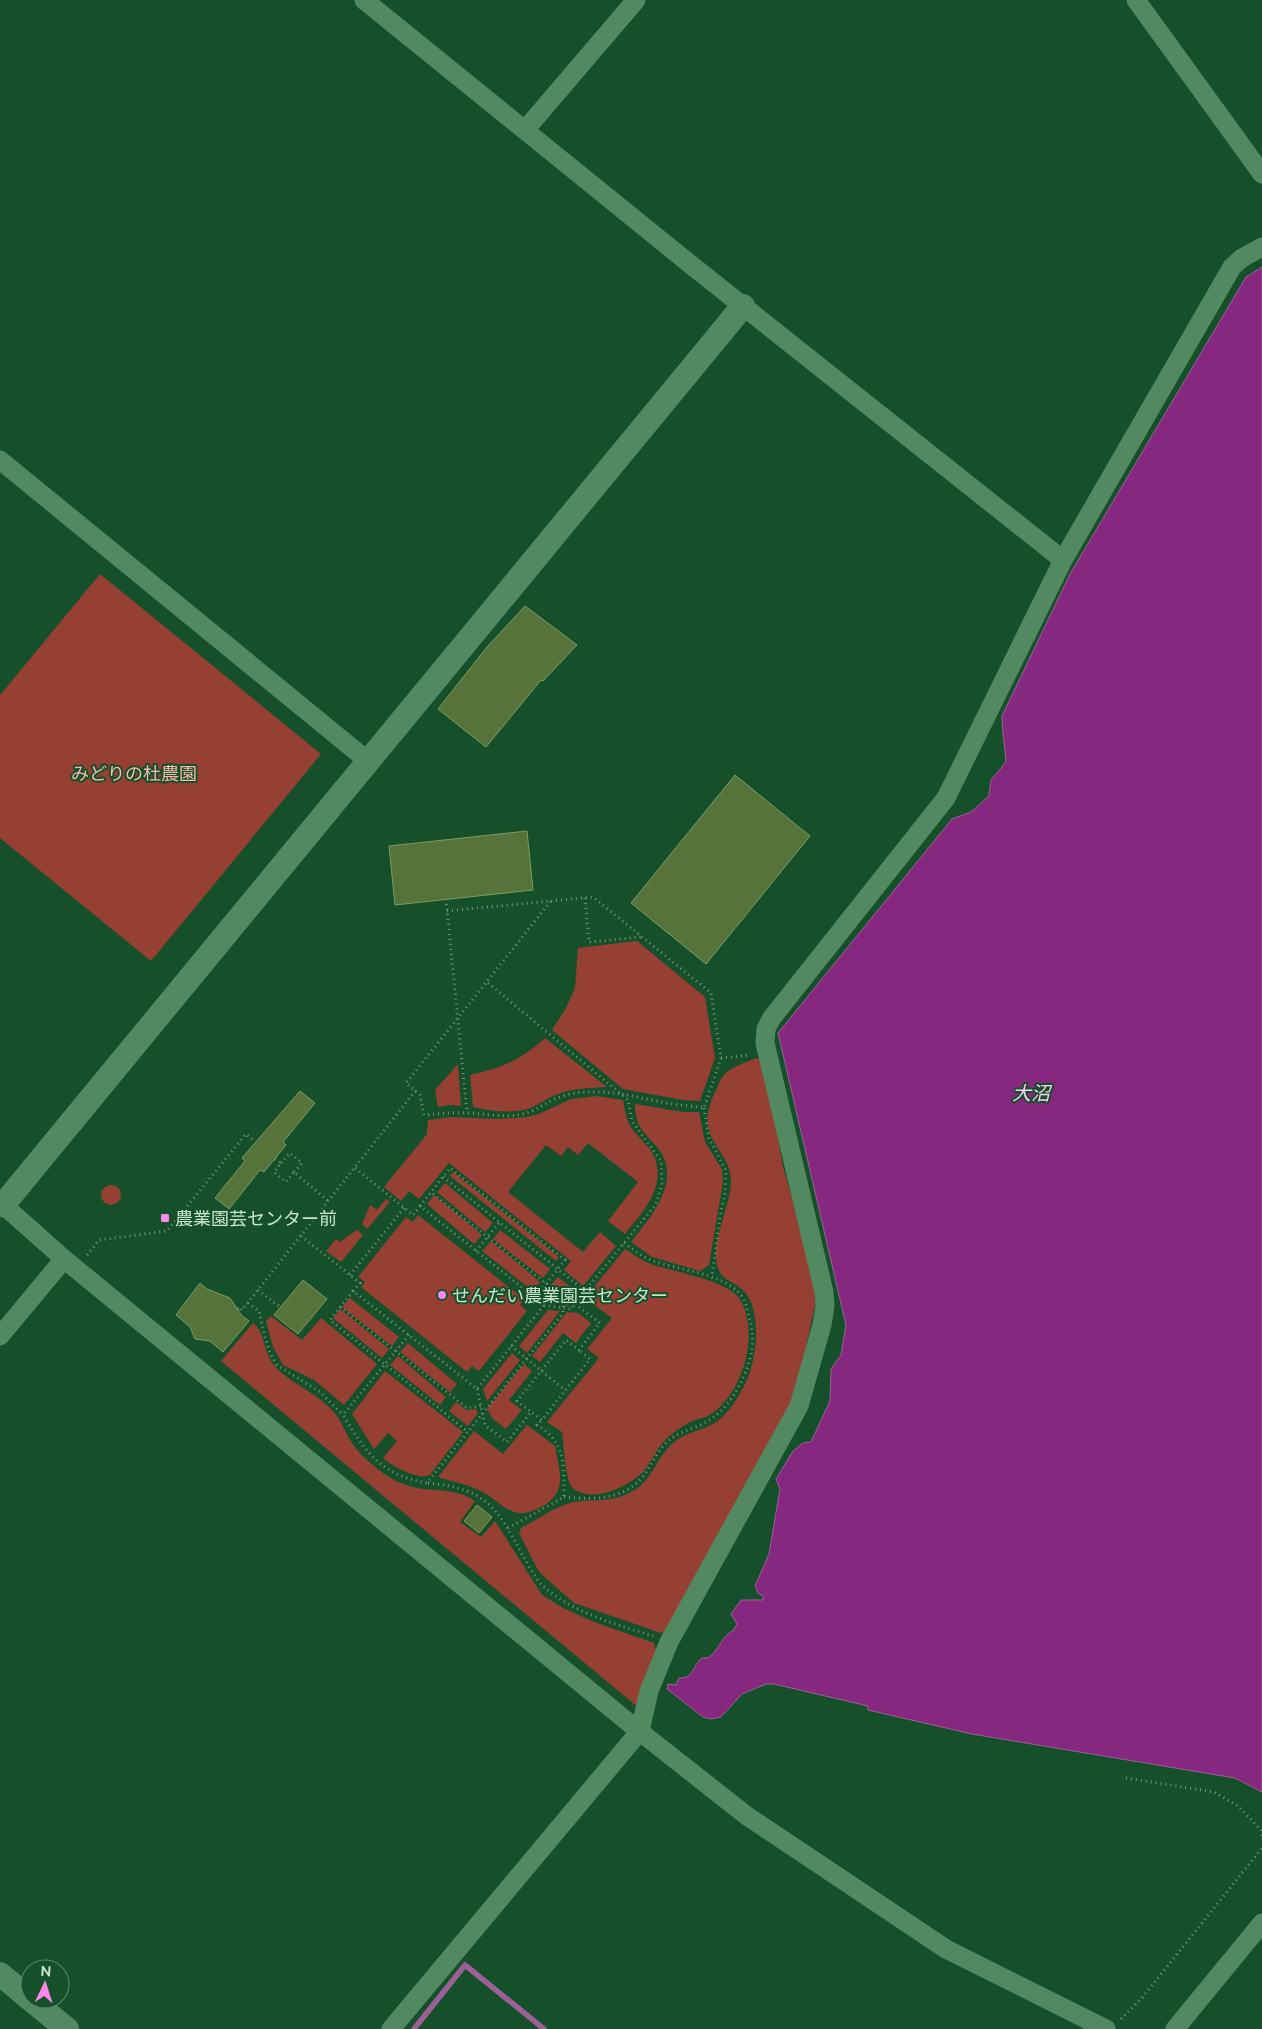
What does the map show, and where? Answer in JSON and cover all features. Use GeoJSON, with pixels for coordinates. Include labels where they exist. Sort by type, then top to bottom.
{"type":"FeatureCollection","features":[{"type":"Feature","properties":{"kind":"street"},"geometry":{"type":"LineString","coordinates":[[364,0],[743,306],[1063,560]]}},
{"type":"Feature","properties":{"kind":"street"},"geometry":{"type":"LineString","coordinates":[[525,130],[636,0]]}},
{"type":"Feature","properties":{"kind":"street"},"geometry":{"type":"LineString","coordinates":[[1136,0],[1262,174]]}},
{"type":"Feature","properties":{"kind":"street"},"geometry":{"type":"LineString","coordinates":[[391,2029],[640,1731],[649,1691],[669,1642],[792,1422],[799,1406],[822,1325],[825,1306],[824,1292],[765,1043],[766,1029],[771,1019],[946,798],[1063,560],[1232,267],[1242,258],[1262,247]]}},
{"type":"Feature","properties":{"kind":"street"},"geometry":{"type":"LineString","coordinates":[[743,306],[2,1204],[69,1263],[640,1731],[747,1816],[946,1949],[1112,2026]]}},
{"type":"Feature","properties":{"kind":"street"},"geometry":{"type":"LineString","coordinates":[[0,460],[368,760]]}},
{"type":"Feature","properties":{"kind":"street"},"geometry":{"type":"LineString","coordinates":[[0,1336],[69,1263]]}},
{"type":"Feature","properties":{"kind":"street"},"geometry":{"type":"LineString","coordinates":[[1175,2029],[1262,1923]]}},
{"type":"Feature","properties":{"kind":"street"},"geometry":{"type":"LineString","coordinates":[[0,1974],[20,1991]]}},
{"type":"Feature","properties":{"kind":"street"},"geometry":{"type":"LineString","coordinates":[[42,2009],[67,2029]]}},
{"type":"Feature","properties":{"kind":"path"},"geometry":{"type":"LineString","coordinates":[[447,911],[593,897],[711,993],[721,1058],[704,1108],[709,1138],[726,1171],[726,1194],[720,1216],[712,1277]]}},
{"type":"Feature","properties":{"kind":"path"},"geometry":{"type":"LineString","coordinates":[[585,898],[589,942],[641,937]]}},
{"type":"Feature","properties":{"kind":"path"},"geometry":{"type":"LineString","coordinates":[[446,899],[467,1113]]}},
{"type":"Feature","properties":{"kind":"path"},"geometry":{"type":"LineString","coordinates":[[552,901],[406,1083],[420,1095],[424,1114],[467,1113],[496,1116],[522,1114],[537,1110],[550,1102],[570,1094],[590,1091],[621,1094],[704,1108]]}},
{"type":"Feature","properties":{"kind":"path"},"geometry":{"type":"LineString","coordinates":[[420,1206],[544,1305],[571,1309],[656,1204],[662,1185],[661,1161],[632,1121],[628,1100],[487,982]]}},
{"type":"Feature","properties":{"kind":"path"},"geometry":{"type":"LineString","coordinates":[[721,1058],[767,1052]]}},
{"type":"Feature","properties":{"kind":"path"},"geometry":{"type":"LineString","coordinates":[[238,1309],[239,1307],[242,1310],[248,1303],[416,1090]]}},
{"type":"Feature","properties":{"kind":"path"},"geometry":{"type":"LineString","coordinates":[[69,1263],[98,1240],[167,1231],[246,1134],[255,1142]]}},
{"type":"Feature","properties":{"kind":"path"},"geometry":{"type":"LineString","coordinates":[[290,1153],[302,1163],[294,1172],[286,1182],[274,1172],[290,1153]]}},
{"type":"Feature","properties":{"kind":"path"},"geometry":{"type":"LineString","coordinates":[[275,1159],[281,1163]]}},
{"type":"Feature","properties":{"kind":"path"},"geometry":{"type":"LineString","coordinates":[[355,1168],[413,1215],[450,1168],[565,1260],[535,1298]]}},
{"type":"Feature","properties":{"kind":"path"},"geometry":{"type":"LineString","coordinates":[[294,1172],[328,1201]]}},
{"type":"Feature","properties":{"kind":"path"},"geometry":{"type":"LineString","coordinates":[[443,1177],[585,1291]]}},
{"type":"Feature","properties":{"kind":"path"},"geometry":{"type":"LineString","coordinates":[[427,1483],[563,1313],[564,1308],[563,1297],[432,1192]]}},
{"type":"Feature","properties":{"kind":"path"},"geometry":{"type":"LineString","coordinates":[[350,1275],[404,1208]]}},
{"type":"Feature","properties":{"kind":"path"},"geometry":{"type":"LineString","coordinates":[[476,1251],[499,1222]]}},
{"type":"Feature","properties":{"kind":"path"},"geometry":{"type":"LineString","coordinates":[[301,1236],[360,1282],[330,1320],[468,1432]]}},
{"type":"Feature","properties":{"kind":"path"},"geometry":{"type":"LineString","coordinates":[[508,1528],[564,1497],[599,1498],[627,1490],[636,1484],[648,1472],[656,1457],[669,1440],[695,1426],[707,1422],[729,1402],[748,1366],[752,1348],[752,1330],[747,1308],[741,1294],[712,1277],[652,1261],[624,1243]]}},
{"type":"Feature","properties":{"kind":"path"},"geometry":{"type":"LineString","coordinates":[[258,1290],[280,1307]]}},
{"type":"Feature","properties":{"kind":"path"},"geometry":{"type":"LineString","coordinates":[[353,1291],[476,1389],[486,1425],[507,1442],[532,1412]]}},
{"type":"Feature","properties":{"kind":"path"},"geometry":{"type":"LineString","coordinates":[[248,1303],[259,1312],[270,1352],[277,1365],[320,1392],[343,1414],[363,1447],[387,1469],[410,1480],[450,1486],[477,1495],[502,1517],[540,1584],[552,1594],[567,1604],[596,1617],[669,1642]]}},
{"type":"Feature","properties":{"kind":"path"},"geometry":{"type":"LineString","coordinates":[[575,1304],[600,1323],[579,1350]]}},
{"type":"Feature","properties":{"kind":"path"},"geometry":{"type":"LineString","coordinates":[[476,1389],[544,1305]]}},
{"type":"Feature","properties":{"kind":"path"},"geometry":{"type":"LineString","coordinates":[[340,1307],[466,1408],[482,1406]]}},
{"type":"Feature","properties":{"kind":"path"},"geometry":{"type":"LineString","coordinates":[[343,1414],[409,1335]]}},
{"type":"Feature","properties":{"kind":"path"},"geometry":{"type":"LineString","coordinates":[[542,1420],[518,1401],[566,1340],[590,1359],[542,1420],[537,1425],[552,1435],[560,1449],[564,1497]]}},
{"type":"Feature","properties":{"kind":"path"},"geometry":{"type":"LineString","coordinates":[[511,1346],[566,1390]]}},
{"type":"Feature","properties":{"kind":"path"},"geometry":{"type":"LineString","coordinates":[[1126,1778],[1214,1792],[1238,1806],[1261,1830],[1262,1840]]}},
{"type":"Feature","properties":{"kind":"path"},"geometry":{"type":"LineString","coordinates":[[1112,2026],[1142,1998],[1262,1848]]}},
{"type":"Feature","properties":{"kind":"green space","name":"みどりの杜農園"},"geometry":{"type":"Polygon","coordinates":[[[100,574],[321,754],[151,961],[0,838],[0,695],[100,574]]]}},
{"type":"Feature","properties":{"kind":"green space"},"geometry":{"type":"Polygon","coordinates":[[[637,941],[705,997],[715,1058],[700,1101],[683,1100],[623,1089],[552,1030],[566,1008],[575,988],[578,948],[637,941]]]}},
{"type":"Feature","properties":{"kind":"green space"},"geometry":{"type":"Polygon","coordinates":[[[545,1038],[607,1087],[567,1091],[533,1107],[519,1111],[496,1111],[473,1107],[470,1075],[492,1069],[519,1058],[545,1038]]]}},
{"type":"Feature","properties":{"kind":"green space"},"geometry":{"type":"Polygon","coordinates":[[[757,1058],[765,1064],[783,1167],[807,1249],[817,1296],[794,1403],[668,1631],[661,1633],[574,1603],[539,1572],[519,1533],[521,1528],[569,1503],[621,1497],[635,1490],[647,1479],[673,1443],[720,1419],[734,1402],[745,1384],[753,1362],[756,1322],[749,1299],[743,1290],[722,1276],[718,1268],[716,1247],[728,1200],[731,1179],[726,1162],[709,1132],[708,1113],[723,1076],[735,1067],[757,1058]]]}},
{"type":"Feature","properties":{"kind":"green space"},"geometry":{"type":"Polygon","coordinates":[[[458,1064],[461,1106],[449,1105],[438,1107],[435,1090],[458,1064]]]}},
{"type":"Feature","properties":{"kind":"green space"},"geometry":{"type":"Polygon","coordinates":[[[596,1096],[623,1100],[630,1126],[652,1152],[657,1167],[655,1189],[651,1198],[646,1208],[625,1234],[608,1221],[638,1182],[588,1143],[578,1155],[568,1147],[561,1156],[546,1145],[508,1192],[583,1252],[600,1232],[616,1246],[583,1286],[564,1270],[571,1261],[449,1163],[419,1199],[409,1191],[401,1201],[384,1187],[427,1134],[428,1120],[451,1117],[497,1119],[526,1117],[539,1114],[571,1099],[596,1096]]]}},
{"type":"Feature","properties":{"kind":"green space"},"geometry":{"type":"Polygon","coordinates":[[[635,1104],[683,1112],[699,1112],[705,1142],[722,1169],[723,1182],[709,1265],[700,1271],[652,1257],[631,1242],[662,1197],[666,1185],[667,1172],[664,1159],[657,1147],[638,1123],[635,1104]]]}},
{"type":"Feature","properties":{"kind":"green space"},"geometry":{"type":"Polygon","coordinates":[[[453,1172],[559,1257],[556,1261],[450,1176],[453,1172]]]}},
{"type":"Feature","properties":{"kind":"green space"},"geometry":{"type":"Polygon","coordinates":[[[445,1183],[493,1223],[485,1232],[437,1192],[445,1183]]]}},
{"type":"Feature","properties":{"kind":"green space"},"geometry":{"type":"Polygon","coordinates":[[[111,1185],[118,1188],[121,1195],[118,1202],[111,1205],[104,1202],[101,1195],[104,1188],[111,1185]]]}},
{"type":"Feature","properties":{"kind":"green space"},"geometry":{"type":"Polygon","coordinates":[[[434,1195],[482,1235],[474,1244],[427,1204],[434,1195]]]}},
{"type":"Feature","properties":{"kind":"green space"},"geometry":{"type":"Polygon","coordinates":[[[386,1199],[390,1202],[367,1229],[362,1224],[370,1205],[377,1210],[386,1199]]]}},
{"type":"Feature","properties":{"kind":"green space"},"geometry":{"type":"Polygon","coordinates":[[[418,1215],[524,1299],[520,1305],[527,1311],[479,1371],[472,1366],[467,1372],[361,1287],[365,1282],[358,1277],[406,1217],[413,1222],[418,1215]]]}},
{"type":"Feature","properties":{"kind":"green space"},"geometry":{"type":"Polygon","coordinates":[[[357,1230],[363,1235],[341,1262],[326,1251],[336,1239],[340,1242],[357,1230]]]}},
{"type":"Feature","properties":{"kind":"green space"},"geometry":{"type":"Polygon","coordinates":[[[500,1230],[550,1269],[543,1278],[493,1239],[500,1230]]]}},
{"type":"Feature","properties":{"kind":"green space"},"geometry":{"type":"Polygon","coordinates":[[[491,1241],[540,1282],[533,1291],[482,1251],[491,1241]]]}},
{"type":"Feature","properties":{"kind":"green space"},"geometry":{"type":"Polygon","coordinates":[[[625,1249],[648,1263],[713,1282],[735,1294],[741,1301],[746,1315],[749,1331],[748,1347],[738,1380],[730,1395],[720,1407],[708,1416],[692,1421],[680,1428],[665,1440],[646,1468],[632,1481],[611,1491],[589,1494],[580,1492],[572,1487],[566,1469],[562,1432],[547,1422],[599,1358],[587,1349],[612,1318],[585,1298],[625,1249]]]}},
{"type":"Feature","properties":{"kind":"green space"},"geometry":{"type":"Polygon","coordinates":[[[558,1277],[579,1293],[568,1306],[565,1306],[565,1296],[551,1285],[558,1277]]]}},
{"type":"Feature","properties":{"kind":"green space"},"geometry":{"type":"Polygon","coordinates":[[[350,1298],[399,1337],[392,1346],[342,1307],[350,1298]]]}},
{"type":"Feature","properties":{"kind":"green space"},"geometry":{"type":"Polygon","coordinates":[[[340,1309],[389,1349],[382,1358],[333,1318],[340,1309]]]}},
{"type":"Feature","properties":{"kind":"green space"},"geometry":{"type":"Polygon","coordinates":[[[548,1310],[560,1311],[527,1353],[519,1346],[548,1310]]]}},
{"type":"Feature","properties":{"kind":"green space"},"geometry":{"type":"Polygon","coordinates":[[[567,1312],[578,1313],[591,1323],[576,1343],[563,1333],[540,1362],[532,1356],[567,1312]]]}},
{"type":"Feature","properties":{"kind":"green space"},"geometry":{"type":"Polygon","coordinates":[[[271,1316],[302,1340],[321,1318],[377,1364],[344,1405],[314,1380],[283,1365],[273,1347],[266,1321],[271,1316]]]}},
{"type":"Feature","properties":{"kind":"green space"},"geometry":{"type":"Polygon","coordinates":[[[253,1323],[260,1332],[268,1356],[275,1366],[289,1379],[330,1408],[339,1419],[354,1446],[378,1470],[390,1478],[410,1486],[457,1493],[469,1497],[475,1501],[460,1522],[481,1537],[495,1521],[542,1595],[563,1608],[594,1622],[654,1643],[656,1651],[640,1709],[221,1361],[253,1323]]]}},
{"type":"Feature","properties":{"kind":"green space"},"geometry":{"type":"Polygon","coordinates":[[[408,1343],[457,1384],[450,1392],[400,1352],[408,1343]]]}},
{"type":"Feature","properties":{"kind":"green space"},"geometry":{"type":"Polygon","coordinates":[[[512,1353],[520,1360],[487,1401],[483,1389],[512,1353]]]}},
{"type":"Feature","properties":{"kind":"green space"},"geometry":{"type":"Polygon","coordinates":[[[398,1356],[446,1397],[440,1405],[390,1365],[398,1356]]]}},
{"type":"Feature","properties":{"kind":"green space"},"geometry":{"type":"Polygon","coordinates":[[[524,1364],[532,1371],[509,1400],[522,1410],[506,1429],[493,1419],[487,1409],[524,1364]]]}},
{"type":"Feature","properties":{"kind":"green space"},"geometry":{"type":"Polygon","coordinates":[[[385,1371],[463,1432],[430,1475],[419,1476],[412,1474],[383,1458],[397,1441],[388,1433],[374,1449],[352,1414],[385,1371]]]}},
{"type":"Feature","properties":{"kind":"green space"},"geometry":{"type":"Polygon","coordinates":[[[456,1402],[466,1410],[476,1409],[478,1413],[468,1426],[449,1411],[456,1402]]]}},
{"type":"Feature","properties":{"kind":"green space"},"geometry":{"type":"Polygon","coordinates":[[[527,1425],[555,1446],[560,1474],[558,1490],[554,1497],[537,1509],[521,1513],[515,1512],[475,1488],[438,1477],[474,1431],[503,1454],[527,1425]]]}},
{"type":"Feature","properties":{"kind":"water","name":"大沼"},"geometry":{"type":"Polygon","coordinates":[[[1262,267],[1262,1792],[1235,1778],[972,1734],[868,1710],[868,1706],[774,1684],[766,1684],[742,1694],[721,1717],[711,1719],[703,1717],[667,1689],[668,1684],[676,1685],[679,1678],[688,1676],[702,1658],[708,1658],[715,1652],[737,1624],[731,1614],[741,1600],[763,1600],[763,1596],[758,1593],[755,1586],[769,1554],[780,1489],[776,1479],[793,1451],[803,1443],[811,1442],[830,1401],[831,1369],[841,1355],[846,1325],[778,1033],[952,819],[971,812],[989,796],[991,780],[1006,762],[1002,716],[1070,574],[1246,277],[1262,267]]]}},
{"type":"Feature","properties":{"kind":"building"},"geometry":{"type":"Polygon","coordinates":[[[525,606],[577,645],[543,681],[541,680],[486,747],[438,709],[487,647],[525,606]]]}},
{"type":"Feature","properties":{"kind":"building"},"geometry":{"type":"Polygon","coordinates":[[[735,775],[810,836],[706,964],[631,903],[735,775]]]}},
{"type":"Feature","properties":{"kind":"building"},"geometry":{"type":"Polygon","coordinates":[[[527,831],[533,890],[395,905],[389,846],[527,831]]]}},
{"type":"Feature","properties":{"kind":"building"},"geometry":{"type":"Polygon","coordinates":[[[300,1091],[315,1103],[283,1142],[286,1145],[264,1172],[260,1170],[229,1209],[215,1198],[245,1161],[242,1158],[300,1091]]]}},
{"type":"Feature","properties":{"kind":"building"},"geometry":{"type":"Polygon","coordinates":[[[303,1280],[327,1299],[298,1334],[274,1315],[303,1280]]]}},
{"type":"Feature","properties":{"kind":"building"},"geometry":{"type":"Polygon","coordinates":[[[200,1283],[207,1289],[230,1298],[242,1316],[249,1321],[223,1352],[210,1341],[195,1339],[190,1327],[176,1315],[200,1283]]]}},
{"type":"Feature","properties":{"kind":"building"},"geometry":{"type":"Polygon","coordinates":[[[477,1505],[492,1517],[479,1533],[464,1521],[477,1505]]]}},
{"type":"Feature","properties":{"kind":"waterway"},"geometry":{"type":"LineString","coordinates":[[414,2029],[465,1965],[544,2029]]}},
{"type":"Feature","properties":{"kind":"place","name":"農業園芸センター前"},"geometry":{"type":"Point","coordinates":[165,1218]}},
{"type":"Feature","properties":{"kind":"place","name":"せんだい農業園芸センター"},"geometry":{"type":"Point","coordinates":[442,1295]}}]}
